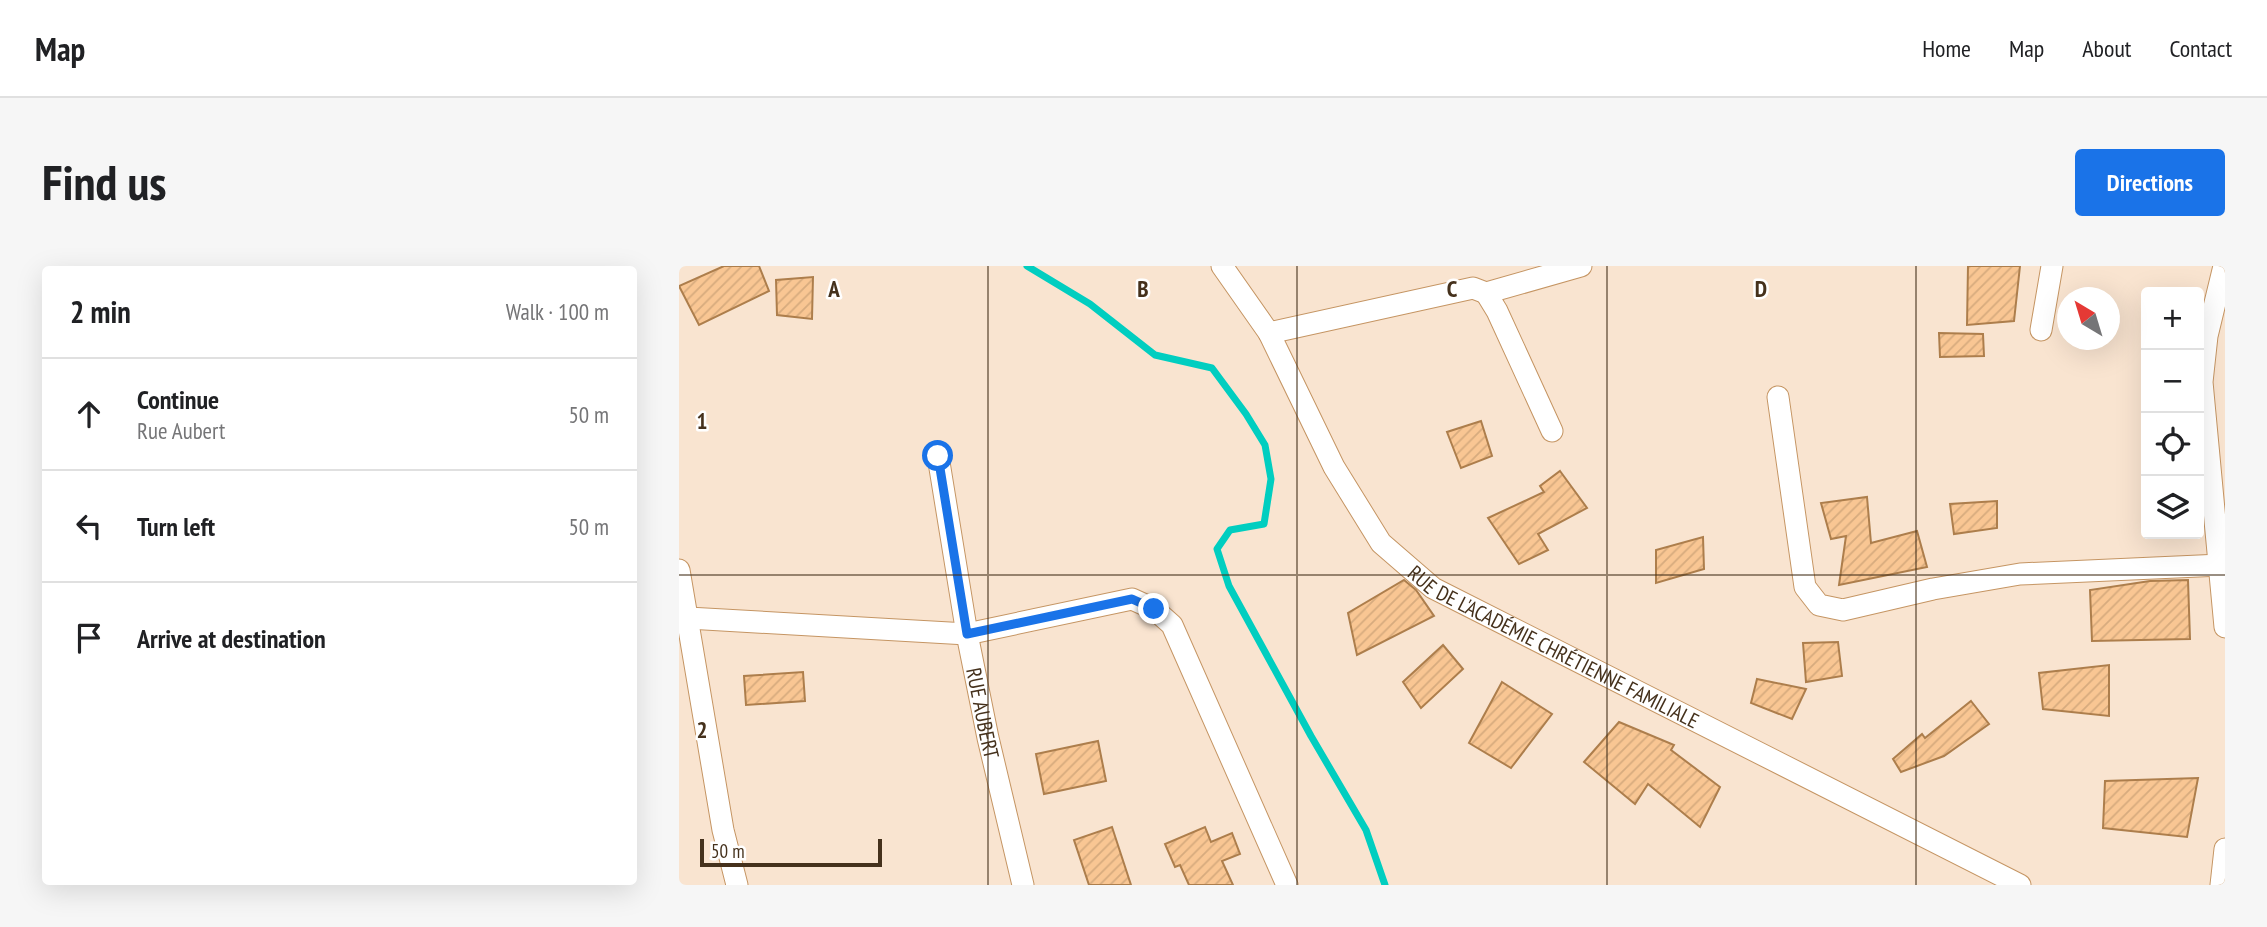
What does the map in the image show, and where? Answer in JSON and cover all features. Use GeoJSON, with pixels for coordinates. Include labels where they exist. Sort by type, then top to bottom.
{"type":"FeatureCollection","features":[{"type":"Feature","properties":{"kind":"street","name":"RUE DE L'ACADÉMIE CHRÉTIENNE FAMILIALE"},"geometry":{"type":"LineString","coordinates":[[1222,266],[1269,333],[1334,467],[1381,543],[1433,588],[2020,885]]}},
{"type":"Feature","properties":{"kind":"street"},"geometry":{"type":"LineString","coordinates":[[1269,333],[1473,288],[1486,293],[1581,266]]}},
{"type":"Feature","properties":{"kind":"street"},"geometry":{"type":"LineString","coordinates":[[2041,330],[2052,266]]}},
{"type":"Feature","properties":{"kind":"street"},"geometry":{"type":"LineString","coordinates":[[2224,266],[2207,336],[2202,382],[2225,627]]}},
{"type":"Feature","properties":{"kind":"street"},"geometry":{"type":"LineString","coordinates":[[1486,293],[1497,311],[1552,431]]}},
{"type":"Feature","properties":{"kind":"street"},"geometry":{"type":"LineString","coordinates":[[1778,397],[1805,587],[1819,605],[1843,610],[1933,589],[2020,574],[2221,565]]}},
{"type":"Feature","properties":{"kind":"street","name":"RUE AUBERT"},"geometry":{"type":"LineString","coordinates":[[938,456],[967,634],[988,738],[1023,885]]}},
{"type":"Feature","properties":{"kind":"street"},"geometry":{"type":"LineString","coordinates":[[679,570],[683,619],[723,830],[737,885]]}},
{"type":"Feature","properties":{"kind":"street"},"geometry":{"type":"LineString","coordinates":[[683,619],[967,634],[1132,599],[1154,609],[1172,625],[1287,885]]}},
{"type":"Feature","properties":{"kind":"street"},"geometry":{"type":"LineString","coordinates":[[2221,885],[2225,849]]}},
{"type":"Feature","properties":{"kind":"building"},"geometry":{"type":"Polygon","coordinates":[[[724,266],[759,266],[769,291],[699,325],[679,286],[724,266]]]}},
{"type":"Feature","properties":{"kind":"building"},"geometry":{"type":"Polygon","coordinates":[[[1968,266],[2020,266],[2014,321],[1967,325],[1968,266]]]}},
{"type":"Feature","properties":{"kind":"building"},"geometry":{"type":"Polygon","coordinates":[[[813,277],[812,319],[777,315],[776,280],[813,277]]]}},
{"type":"Feature","properties":{"kind":"building"},"geometry":{"type":"Polygon","coordinates":[[[1939,333],[1983,334],[1984,356],[1940,357],[1939,333]]]}},
{"type":"Feature","properties":{"kind":"building"},"geometry":{"type":"Polygon","coordinates":[[[1481,421],[1492,456],[1461,468],[1447,432],[1481,421]]]}},
{"type":"Feature","properties":{"kind":"building"},"geometry":{"type":"Polygon","coordinates":[[[1560,471],[1587,508],[1538,534],[1548,550],[1519,564],[1488,518],[1544,492],[1540,486],[1560,471]]]}},
{"type":"Feature","properties":{"kind":"building"},"geometry":{"type":"Polygon","coordinates":[[[1867,497],[1871,543],[1917,531],[1927,567],[1839,585],[1846,536],[1831,539],[1821,503],[1867,497]]]}},
{"type":"Feature","properties":{"kind":"building"},"geometry":{"type":"Polygon","coordinates":[[[1997,501],[1997,528],[1954,534],[1950,504],[1997,501]]]}},
{"type":"Feature","properties":{"kind":"building"},"geometry":{"type":"Polygon","coordinates":[[[1703,537],[1704,569],[1656,583],[1656,550],[1703,537]]]}},
{"type":"Feature","properties":{"kind":"building"},"geometry":{"type":"Polygon","coordinates":[[[1404,580],[1416,590],[1434,616],[1357,655],[1348,613],[1404,580]]]}},
{"type":"Feature","properties":{"kind":"building"},"geometry":{"type":"Polygon","coordinates":[[[2188,580],[2190,639],[2092,641],[2090,590],[2150,581],[2188,580]]]}},
{"type":"Feature","properties":{"kind":"building"},"geometry":{"type":"Polygon","coordinates":[[[1838,642],[1842,676],[1806,682],[1803,643],[1838,642]]]}},
{"type":"Feature","properties":{"kind":"building"},"geometry":{"type":"Polygon","coordinates":[[[1443,645],[1463,669],[1421,708],[1403,682],[1443,645]]]}},
{"type":"Feature","properties":{"kind":"building"},"geometry":{"type":"Polygon","coordinates":[[[2109,665],[2109,716],[2043,709],[2039,673],[2109,665]]]}},
{"type":"Feature","properties":{"kind":"building"},"geometry":{"type":"Polygon","coordinates":[[[803,672],[805,701],[746,705],[744,676],[803,672]]]}},
{"type":"Feature","properties":{"kind":"building"},"geometry":{"type":"Polygon","coordinates":[[[1757,679],[1806,689],[1792,719],[1751,703],[1757,679]]]}},
{"type":"Feature","properties":{"kind":"building"},"geometry":{"type":"Polygon","coordinates":[[[1502,682],[1552,714],[1511,768],[1469,743],[1502,682]]]}},
{"type":"Feature","properties":{"kind":"building"},"geometry":{"type":"Polygon","coordinates":[[[1971,701],[1989,724],[1944,756],[1901,772],[1893,759],[1922,734],[1925,738],[1971,701]]]}},
{"type":"Feature","properties":{"kind":"building"},"geometry":{"type":"Polygon","coordinates":[[[1619,722],[1674,745],[1671,750],[1720,787],[1700,827],[1648,784],[1635,804],[1584,762],[1619,722]]]}},
{"type":"Feature","properties":{"kind":"building"},"geometry":{"type":"Polygon","coordinates":[[[1098,741],[1106,781],[1044,794],[1036,754],[1098,741]]]}},
{"type":"Feature","properties":{"kind":"building"},"geometry":{"type":"Polygon","coordinates":[[[2198,778],[2187,837],[2103,828],[2105,781],[2198,778]]]}},
{"type":"Feature","properties":{"kind":"building"},"geometry":{"type":"Polygon","coordinates":[[[1112,827],[1131,885],[1089,885],[1074,840],[1112,827]]]}},
{"type":"Feature","properties":{"kind":"building"},"geometry":{"type":"Polygon","coordinates":[[[1205,827],[1211,842],[1232,833],[1240,854],[1222,861],[1233,885],[1189,885],[1180,865],[1175,867],[1165,844],[1205,827]]]}},
{"type":"Feature","properties":{"kind":"waterway"},"geometry":{"type":"LineString","coordinates":[[1027,266],[1090,304],[1155,355],[1212,368],[1265,445],[1271,479],[1264,524],[1230,530],[1217,549],[1229,586],[1366,830],[1385,885]]}},
{"type":"Feature","properties":{"kind":"route"},"geometry":{"type":"LineString","coordinates":[[938,456],[967,634],[1132,599],[1154,609]]}}]}
